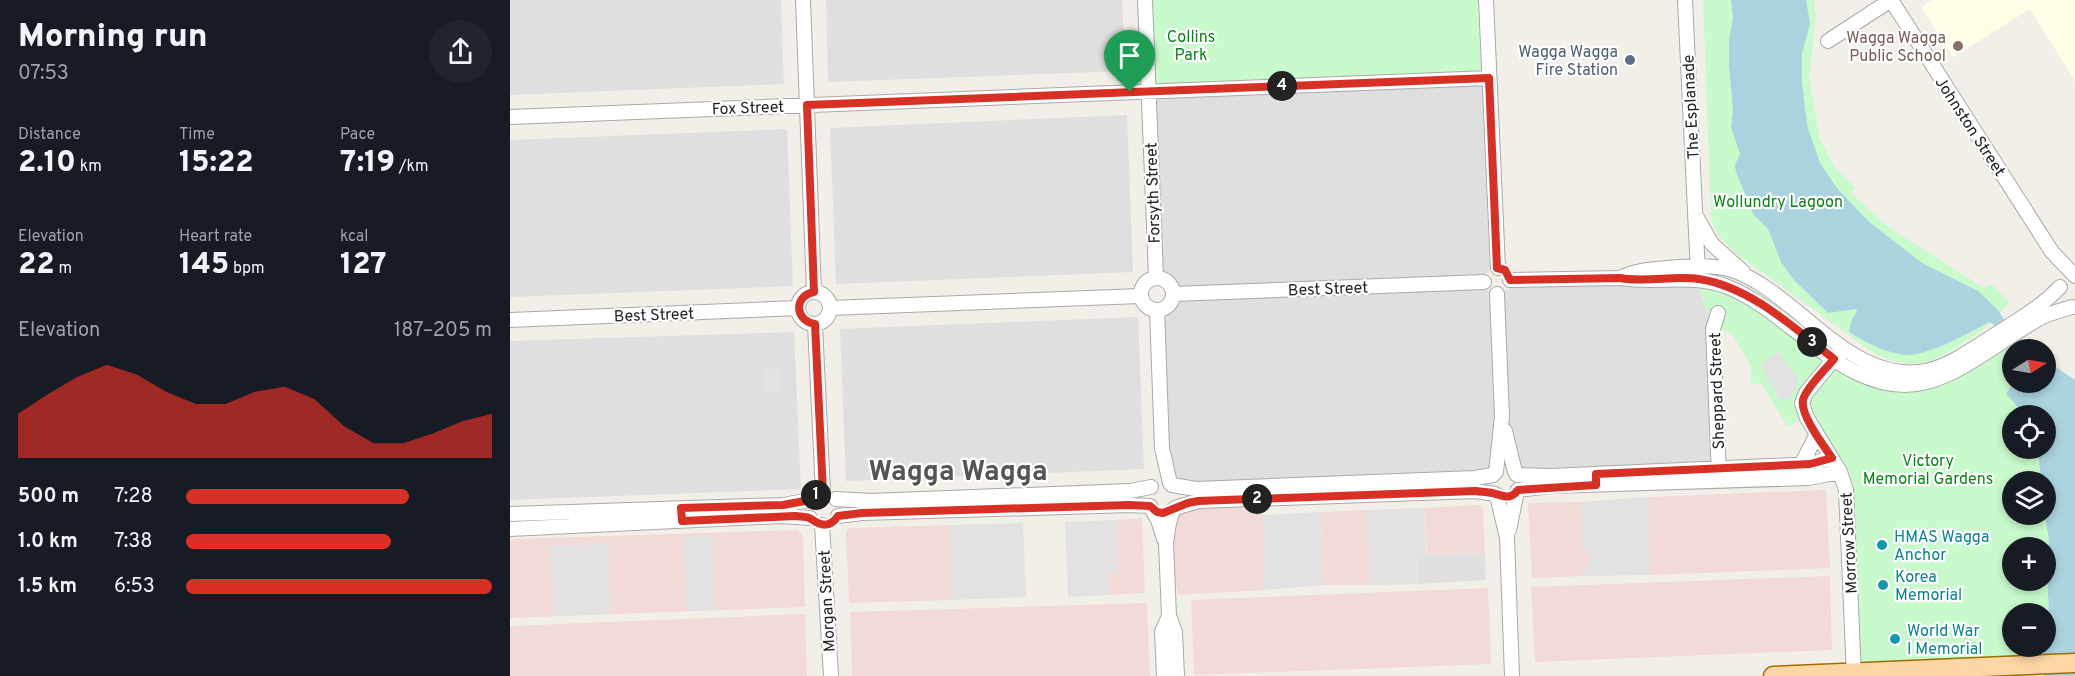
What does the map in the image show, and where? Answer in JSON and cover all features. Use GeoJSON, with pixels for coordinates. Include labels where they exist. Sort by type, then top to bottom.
{"type":"FeatureCollection","features":[{"type":"Feature","properties":{"kind":"main road"},"geometry":{"type":"LineString","coordinates":[[1773,676],[2075,663]]}},
{"type":"Feature","properties":{"kind":"street"},"geometry":{"type":"LineString","coordinates":[[803,0],[814,292]]}},
{"type":"Feature","properties":{"kind":"street","name":"Forsyth Street"},"geometry":{"type":"LineString","coordinates":[[1145,0],[1155,277]]}},
{"type":"Feature","properties":{"kind":"street"},"geometry":{"type":"LineString","coordinates":[[1486,0],[1497,268]]}},
{"type":"Feature","properties":{"kind":"street","name":"The Esplanade"},"geometry":{"type":"LineString","coordinates":[[1685,0],[1698,272]]}},
{"type":"Feature","properties":{"kind":"street"},"geometry":{"type":"LineString","coordinates":[[1828,41],[1891,0]]}},
{"type":"Feature","properties":{"kind":"street","name":"Johnston Street"},"geometry":{"type":"LineString","coordinates":[[1891,0],[2052,252],[2075,276]]}},
{"type":"Feature","properties":{"kind":"street","name":"Fox Street"},"geometry":{"type":"LineString","coordinates":[[510,117],[1489,78]]}},
{"type":"Feature","properties":{"kind":"street","name":"The Esplanade"},"geometry":{"type":"LineString","coordinates":[[1695,214],[1712,244],[1751,279]]}},
{"type":"Feature","properties":{"kind":"street","name":"Johnston Street"},"geometry":{"type":"LineString","coordinates":[[2052,252],[2061,285],[2061,297],[2063,302],[2074,307]]}},
{"type":"Feature","properties":{"kind":"street"},"geometry":{"type":"LineString","coordinates":[[1497,268],[1505,270],[1510,280],[1508,288],[1497,294],[1487,289],[1484,282],[1489,270],[1497,268]]}},
{"type":"Feature","properties":{"kind":"street"},"geometry":{"type":"LineString","coordinates":[[1510,280],[1620,278],[1634,271],[1698,272],[1723,268],[1751,279],[1776,295],[1842,347],[1876,366],[1898,372],[1918,372],[1942,366],[1998,339]]}},
{"type":"Feature","properties":{"kind":"street"},"geometry":{"type":"LineString","coordinates":[[1698,272],[1739,292],[1772,312],[1834,359],[1864,377],[1893,385],[1935,380],[1952,372],[2012,330],[2043,305],[2068,278],[2075,276]]}},
{"type":"Feature","properties":{"kind":"street"},"geometry":{"type":"LineString","coordinates":[[1155,277],[1166,280],[1173,294],[1170,304],[1162,310],[1148,308],[1140,296],[1142,285],[1155,277]]}},
{"type":"Feature","properties":{"kind":"street","name":"Best Street"},"geometry":{"type":"LineString","coordinates":[[1173,294],[1484,282]]}},
{"type":"Feature","properties":{"kind":"street"},"geometry":{"type":"LineString","coordinates":[[814,292],[827,298],[830,308],[830,313],[824,321],[815,324],[805,321],[799,314],[798,308],[805,296],[814,292]]}},
{"type":"Feature","properties":{"kind":"street"},"geometry":{"type":"LineString","coordinates":[[1497,294],[1502,417],[1491,485],[1496,494],[1507,538],[1512,676]]}},
{"type":"Feature","properties":{"kind":"street"},"geometry":{"type":"LineString","coordinates":[[830,308],[1140,296]]}},
{"type":"Feature","properties":{"kind":"street"},"geometry":{"type":"LineString","coordinates":[[2012,330],[2044,316],[2074,307]]}},
{"type":"Feature","properties":{"kind":"street","name":"Best Street"},"geometry":{"type":"LineString","coordinates":[[510,320],[798,308]]}},
{"type":"Feature","properties":{"kind":"street"},"geometry":{"type":"LineString","coordinates":[[1157,310],[1162,447],[1159,471],[1147,499],[1166,543]]}},
{"type":"Feature","properties":{"kind":"street","name":"Sheppard Street"},"geometry":{"type":"LineString","coordinates":[[1718,313],[1713,329],[1719,475]]}},
{"type":"Feature","properties":{"kind":"street"},"geometry":{"type":"LineString","coordinates":[[815,324],[823,497]]}},
{"type":"Feature","properties":{"kind":"street"},"geometry":{"type":"LineString","coordinates":[[1834,359],[1842,347]]}},
{"type":"Feature","properties":{"kind":"street","name":"Morrow Street"},"geometry":{"type":"LineString","coordinates":[[1834,359],[1806,393],[1802,403],[1804,413],[1840,472],[1847,499],[1854,674]]}},
{"type":"Feature","properties":{"kind":"street"},"geometry":{"type":"LineString","coordinates":[[1502,417],[1520,482],[1507,538]]}},
{"type":"Feature","properties":{"kind":"street"},"geometry":{"type":"LineString","coordinates":[[1801,465],[1817,434]]}},
{"type":"Feature","properties":{"kind":"street"},"geometry":{"type":"LineString","coordinates":[[1162,447],[1171,484],[1177,492],[1178,499],[1169,523],[1166,543],[1169,616],[1175,632],[1177,676]]}},
{"type":"Feature","properties":{"kind":"street"},"geometry":{"type":"LineString","coordinates":[[1719,475],[1810,464],[1832,458]]}},
{"type":"Feature","properties":{"kind":"street"},"geometry":{"type":"LineString","coordinates":[[1077,500],[1150,507],[1163,513],[1198,501],[1254,493],[1414,486],[1494,474],[1503,468],[1516,474],[1537,477],[1596,480]]}},
{"type":"Feature","properties":{"kind":"street"},"geometry":{"type":"LineString","coordinates":[[1414,486],[1475,491],[1510,497],[1518,490],[1596,480],[1719,475],[1808,478],[1840,472]]}},
{"type":"Feature","properties":{"kind":"street"},"geometry":{"type":"LineString","coordinates":[[738,512],[831,523],[838,516],[915,506],[1077,500],[1130,491],[1162,482],[1196,489],[1254,493]]}},
{"type":"Feature","properties":{"kind":"street"},"geometry":{"type":"LineString","coordinates":[[823,497],[839,507],[838,516]]}},
{"type":"Feature","properties":{"kind":"street"},"geometry":{"type":"LineString","coordinates":[[816,521],[807,509],[823,497]]}},
{"type":"Feature","properties":{"kind":"street"},"geometry":{"type":"LineString","coordinates":[[510,529],[620,525],[682,515],[738,512],[823,497],[915,506]]}},
{"type":"Feature","properties":{"kind":"street"},"geometry":{"type":"LineString","coordinates":[[510,514],[619,510],[682,515]]}},
{"type":"Feature","properties":{"kind":"street"},"geometry":{"type":"LineString","coordinates":[[619,510],[620,525]]}},
{"type":"Feature","properties":{"kind":"street"},"geometry":{"type":"LineString","coordinates":[[564,512],[564,527]]}},
{"type":"Feature","properties":{"kind":"street","name":"Morgan Street"},"geometry":{"type":"LineString","coordinates":[[816,521],[831,676]]}},
{"type":"Feature","properties":{"kind":"street"},"geometry":{"type":"LineString","coordinates":[[1164,676],[1162,632],[1169,616]]}},
{"type":"Feature","properties":{"kind":"shaded area"},"geometry":{"type":"Polygon","coordinates":[[[510,0],[781,0],[784,84],[510,95],[510,0]]]}},
{"type":"Feature","properties":{"kind":"shaded area"},"geometry":{"type":"Polygon","coordinates":[[[826,0],[1122,0],[1125,71],[828,82],[826,0]]]}},
{"type":"Feature","properties":{"kind":"shaded area","name":"Wagga Wagga Public School"},"geometry":{"type":"Polygon","coordinates":[[[1933,0],[2075,0],[2075,81],[2030,9],[1953,57],[1921,7],[1933,0]]]}},
{"type":"Feature","properties":{"kind":"shaded area"},"geometry":{"type":"Polygon","coordinates":[[[1488,79],[1493,267],[1484,278],[1173,288],[1171,283],[1162,276],[1150,94],[1488,79]]]}},
{"type":"Feature","properties":{"kind":"shaded area"},"geometry":{"type":"Polygon","coordinates":[[[1127,115],[1133,272],[836,284],[830,128],[1127,115]]]}},
{"type":"Feature","properties":{"kind":"shaded area"},"geometry":{"type":"Polygon","coordinates":[[[787,129],[793,286],[510,297],[510,140],[787,129]]]}},
{"type":"Feature","properties":{"kind":"shaded area"},"geometry":{"type":"Polygon","coordinates":[[[1697,280],[1712,327],[1718,467],[1519,473],[1504,416],[1502,294],[1510,288],[1511,281],[1697,280]]]}},
{"type":"Feature","properties":{"kind":"shaded area"},"geometry":{"type":"Polygon","coordinates":[[[1484,286],[1492,295],[1501,418],[1494,472],[1196,487],[1170,481],[1162,311],[1171,305],[1174,295],[1484,286]]]}},
{"type":"Feature","properties":{"kind":"shaded area"},"geometry":{"type":"Polygon","coordinates":[[[1138,317],[1144,469],[846,481],[840,329],[1138,317]]]}},
{"type":"Feature","properties":{"kind":"shaded area"},"geometry":{"type":"Polygon","coordinates":[[[794,332],[801,489],[510,500],[510,341],[794,332]]]}},
{"type":"Feature","properties":{"kind":"shaded area"},"geometry":{"type":"Polygon","coordinates":[[[1778,351],[1799,380],[1792,396],[1781,402],[1760,365],[1778,351]]]}},
{"type":"Feature","properties":{"kind":"shaded area"},"geometry":{"type":"Polygon","coordinates":[[[764,369],[779,369],[780,393],[765,393],[764,369]]]}},
{"type":"Feature","properties":{"kind":"shaded area"},"geometry":{"type":"Polygon","coordinates":[[[1826,490],[1830,568],[1650,575],[1648,497],[1826,490]]]}},
{"type":"Feature","properties":{"kind":"shaded area"},"geometry":{"type":"Polygon","coordinates":[[[1648,497],[1650,575],[1583,576],[1582,568],[1589,567],[1589,552],[1583,552],[1580,502],[1648,497]]]}},
{"type":"Feature","properties":{"kind":"shaded area"},"geometry":{"type":"Polygon","coordinates":[[[1580,502],[1583,551],[1589,552],[1589,568],[1583,568],[1583,576],[1532,578],[1528,503],[1580,502]]]}},
{"type":"Feature","properties":{"kind":"shaded area"},"geometry":{"type":"Polygon","coordinates":[[[1255,503],[1263,515],[1265,590],[1178,595],[1168,543],[1177,509],[1255,503]]]}},
{"type":"Feature","properties":{"kind":"shaded area"},"geometry":{"type":"Polygon","coordinates":[[[1479,505],[1483,510],[1485,553],[1427,555],[1424,508],[1479,505]]]}},
{"type":"Feature","properties":{"kind":"shaded area"},"geometry":{"type":"Polygon","coordinates":[[[1424,508],[1426,553],[1416,553],[1418,584],[1370,585],[1366,510],[1424,508]]]}},
{"type":"Feature","properties":{"kind":"shaded area"},"geometry":{"type":"Polygon","coordinates":[[[1366,510],[1370,585],[1323,585],[1321,512],[1366,510]]]}},
{"type":"Feature","properties":{"kind":"shaded area"},"geometry":{"type":"Polygon","coordinates":[[[1321,512],[1323,585],[1265,590],[1263,515],[1321,512]]]}},
{"type":"Feature","properties":{"kind":"shaded area"},"geometry":{"type":"Polygon","coordinates":[[[1142,518],[1145,593],[1109,595],[1108,571],[1118,571],[1116,520],[1142,518]]]}},
{"type":"Feature","properties":{"kind":"shaded area"},"geometry":{"type":"Polygon","coordinates":[[[1116,520],[1118,571],[1108,572],[1109,595],[1068,597],[1065,522],[1116,520]]]}},
{"type":"Feature","properties":{"kind":"shaded area"},"geometry":{"type":"Polygon","coordinates":[[[1023,523],[1026,597],[952,600],[950,525],[1023,523]]]}},
{"type":"Feature","properties":{"kind":"shaded area"},"geometry":{"type":"Polygon","coordinates":[[[950,525],[952,600],[849,603],[846,532],[849,528],[950,525]]]}},
{"type":"Feature","properties":{"kind":"shaded area"},"geometry":{"type":"Polygon","coordinates":[[[797,530],[803,535],[805,607],[510,618],[510,539],[797,530]]]}},
{"type":"Feature","properties":{"kind":"shaded area"},"geometry":{"type":"Polygon","coordinates":[[[713,536],[715,610],[686,611],[683,537],[713,536]]]}},
{"type":"Feature","properties":{"kind":"shaded area"},"geometry":{"type":"Polygon","coordinates":[[[609,544],[610,614],[554,616],[549,546],[609,544]]]}},
{"type":"Feature","properties":{"kind":"shaded area"},"geometry":{"type":"Polygon","coordinates":[[[1416,553],[1428,555],[1485,553],[1486,580],[1418,584],[1416,553]]]}},
{"type":"Feature","properties":{"kind":"shaded area"},"geometry":{"type":"Polygon","coordinates":[[[1830,576],[1832,650],[1535,662],[1531,587],[1830,576]]]}},
{"type":"Feature","properties":{"kind":"shaded area"},"geometry":{"type":"Polygon","coordinates":[[[1488,588],[1491,664],[1194,675],[1191,600],[1488,588]]]}},
{"type":"Feature","properties":{"kind":"shaded area"},"geometry":{"type":"Polygon","coordinates":[[[1147,603],[1150,676],[852,676],[850,612],[1147,603]]]}},
{"type":"Feature","properties":{"kind":"shaded area"},"geometry":{"type":"Polygon","coordinates":[[[805,614],[807,676],[510,676],[510,626],[805,614]]]}},
{"type":"Feature","properties":{"kind":"green space","name":"Collins Park"},"geometry":{"type":"Polygon","coordinates":[[[1145,0],[1486,0],[1489,78],[1148,92],[1145,0]]]}},
{"type":"Feature","properties":{"kind":"green space","name":"Wollundry Lagoon"},"geometry":{"type":"Polygon","coordinates":[[[1703,0],[1814,0],[1816,17],[1809,78],[1820,140],[1834,166],[1856,189],[1851,193],[1891,229],[1984,288],[1991,284],[2010,303],[1984,329],[1933,360],[1913,364],[1878,356],[1734,252],[1722,239],[1716,231],[1711,214],[1703,0]]]}},
{"type":"Feature","properties":{"kind":"green space"},"geometry":{"type":"Polygon","coordinates":[[[1697,280],[1724,288],[1832,360],[1805,391],[1806,419],[1787,426],[1761,383],[1751,384],[1751,367],[1732,333],[1712,327],[1697,280]]]}},
{"type":"Feature","properties":{"kind":"green space","name":"Victory Memorial Gardens"},"geometry":{"type":"Polygon","coordinates":[[[2002,343],[2002,393],[2007,393],[2016,405],[2002,405],[2002,459],[2039,459],[2040,471],[2002,471],[2002,525],[2047,525],[2048,537],[2002,537],[2002,591],[2048,591],[2048,603],[2002,603],[2002,657],[2043,657],[2041,664],[2075,676],[1854,676],[1847,499],[1803,398],[1834,359],[1893,385],[2002,343]]]}},
{"type":"Feature","properties":{"kind":"water","name":"Wollundry Lagoon"},"geometry":{"type":"Polygon","coordinates":[[[1731,0],[1806,0],[1810,24],[1802,53],[1802,82],[1807,125],[1820,163],[1836,187],[1868,221],[1922,263],[1978,291],[1996,308],[2021,339],[2002,339],[2001,343],[1993,324],[1989,322],[1948,343],[1914,355],[1884,350],[1849,332],[1856,309],[1828,313],[1794,280],[1781,262],[1768,229],[1753,214],[1736,172],[1735,165],[1740,154],[1731,127],[1733,111],[1729,65],[1729,39],[1733,18],[1731,0]]]}},
{"type":"Feature","properties":{"kind":"water"},"geometry":{"type":"Polygon","coordinates":[[[2056,367],[2075,380],[2075,676],[2045,676],[2041,664],[2043,657],[2056,657],[2056,603],[2048,603],[2048,591],[2056,591],[2056,537],[2048,537],[2047,525],[2056,525],[2056,471],[2040,471],[2039,459],[2056,459],[2056,405],[2016,405],[2006,394],[2056,393],[2056,367]]]}},
{"type":"Feature","properties":{"kind":"place","name":"Wagga Wagga Public School"},"geometry":{"type":"Point","coordinates":[1958,46]}},
{"type":"Feature","properties":{"kind":"place","name":"Wagga Wagga Fire Station"},"geometry":{"type":"Point","coordinates":[1630,60]}},
{"type":"Feature","properties":{"kind":"place","name":"HMAS Wagga Anchor"},"geometry":{"type":"Point","coordinates":[1882,545]}},
{"type":"Feature","properties":{"kind":"place","name":"Korea Memorial"},"geometry":{"type":"Point","coordinates":[1883,585]}},
{"type":"Feature","properties":{"kind":"place","name":"World War I Memorial"},"geometry":{"type":"Point","coordinates":[1895,639]}},
{"type":"Feature","properties":{"kind":"district","name":"Wagga Wagga"},"geometry":{"type":"Point","coordinates":[958,470]}},
{"type":"Feature","properties":{"kind":"route"},"geometry":{"type":"LineString","coordinates":[[1489,78],[1497,268],[1505,270],[1510,280],[1698,279],[1739,292],[1772,312],[1834,359],[1806,393],[1802,403],[1804,413],[1832,458],[1810,464],[1596,474],[1596,485],[1538,487],[1518,490],[1510,497],[1475,491],[1198,501],[1163,513],[1157,512],[1150,506],[1129,505],[862,513],[838,516],[827,525],[817,524],[810,518],[795,516],[682,521],[681,508],[783,505],[810,500],[823,493],[815,324],[805,321],[799,314],[798,308],[801,299],[814,292],[807,105],[1130,92],[1489,78]]}}]}
